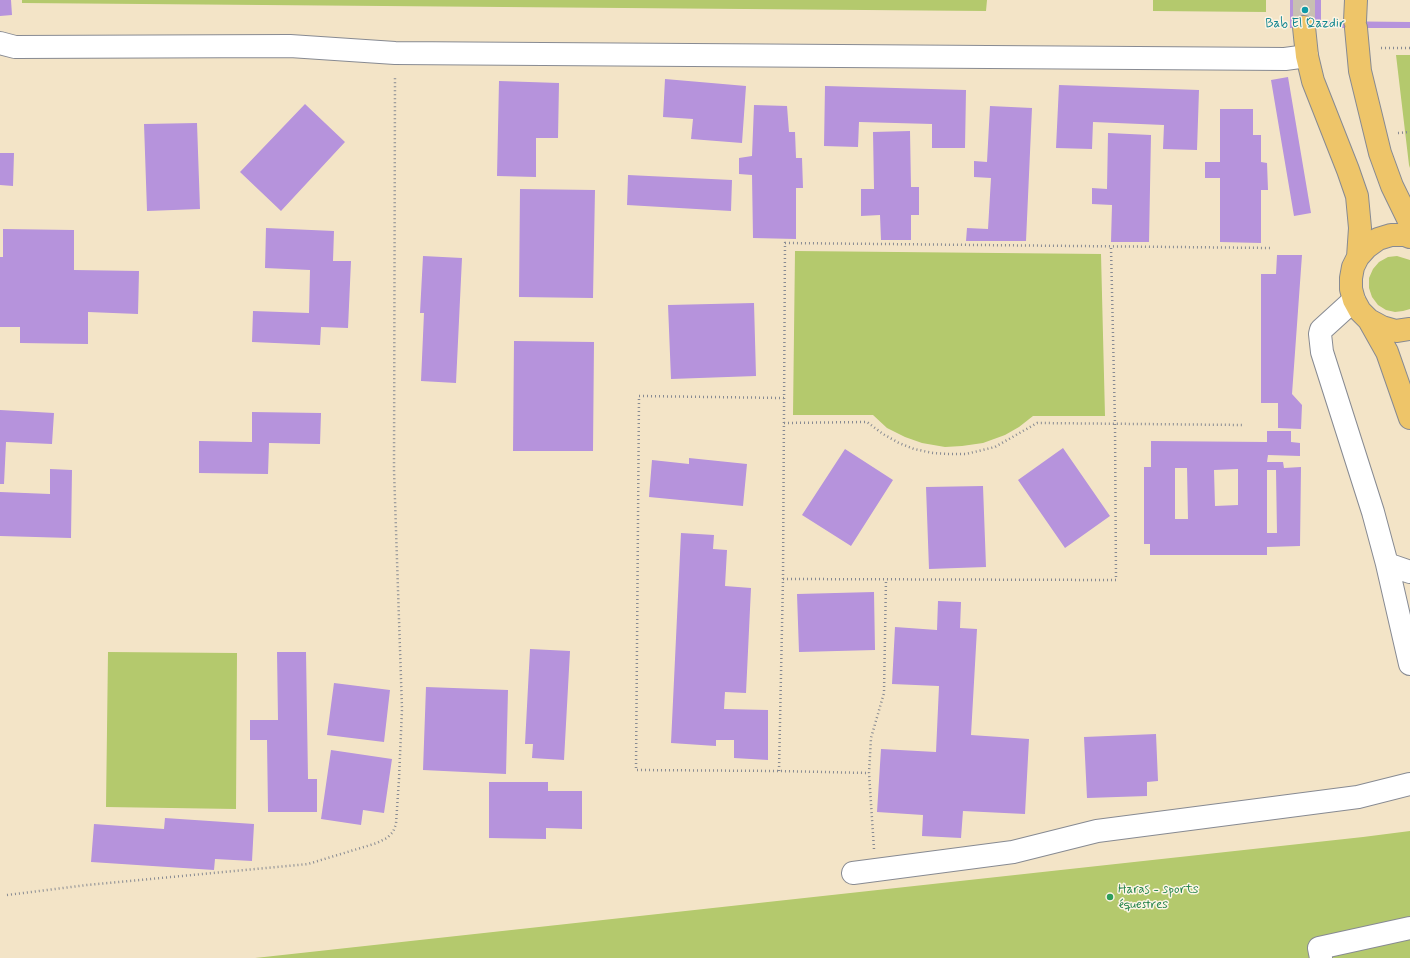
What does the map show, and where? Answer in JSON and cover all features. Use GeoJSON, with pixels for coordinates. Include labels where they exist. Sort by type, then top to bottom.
{"type":"FeatureCollection","features":[{"type":"Feature","properties":{"kind":"main road"},"geometry":{"type":"LineString","coordinates":[[1356,16],[1360,71],[1380,153],[1392,186],[1410,223]]}},
{"type":"Feature","properties":{"kind":"main road"},"geometry":{"type":"LineString","coordinates":[[1304,27],[1306,56],[1321,102],[1357,196],[1360,228],[1358,257]]}},
{"type":"Feature","properties":{"kind":"main road"},"geometry":{"type":"LineString","coordinates":[[1410,237],[1405,235],[1391,235],[1378,239],[1366,247],[1358,257],[1353,267],[1351,278],[1351,290],[1354,300],[1387,352],[1410,418]]}},
{"type":"Feature","properties":{"kind":"main road"},"geometry":{"type":"LineString","coordinates":[[1368,320],[1382,327],[1396,330],[1410,329]]}},
{"type":"Feature","properties":{"kind":"lane"},"geometry":{"type":"LineString","coordinates":[[0,43],[15,47],[290,46],[395,53],[1277,59],[1306,56]]}},
{"type":"Feature","properties":{"kind":"lane"},"geometry":{"type":"LineString","coordinates":[[1354,300],[1321,330],[1320,338],[1322,352],[1373,512],[1387,564],[1410,664]]}},
{"type":"Feature","properties":{"kind":"lane"},"geometry":{"type":"LineString","coordinates":[[1387,564],[1410,572]]}},
{"type":"Feature","properties":{"kind":"lane"},"geometry":{"type":"LineString","coordinates":[[853,874],[1013,852],[1097,831],[1358,797],[1410,784]]}},
{"type":"Feature","properties":{"kind":"lane"},"geometry":{"type":"LineString","coordinates":[[1321,958],[1319,948],[1410,928]]}},
{"type":"Feature","properties":{"kind":"path"},"geometry":{"type":"LineString","coordinates":[[7,895],[87,885],[308,864],[377,843],[393,832],[396,824],[402,709],[394,470],[395,53]]}},
{"type":"Feature","properties":{"kind":"path"},"geometry":{"type":"LineString","coordinates":[[1395,133],[1410,132]]}},
{"type":"Feature","properties":{"kind":"path"},"geometry":{"type":"LineString","coordinates":[[779,771],[784,578],[785,243],[1272,248]]}},
{"type":"Feature","properties":{"kind":"path"},"geometry":{"type":"LineString","coordinates":[[784,578],[1116,580],[1115,424],[1111,247]]}},
{"type":"Feature","properties":{"kind":"path"},"geometry":{"type":"LineString","coordinates":[[784,398],[639,396],[636,770],[869,773]]}},
{"type":"Feature","properties":{"kind":"path"},"geometry":{"type":"LineString","coordinates":[[784,423],[867,422],[898,443],[933,454],[966,454],[995,447],[1037,423],[1243,425]]}},
{"type":"Feature","properties":{"kind":"path"},"geometry":{"type":"LineString","coordinates":[[875,870],[869,773],[871,738],[884,693],[886,579]]}},
{"type":"Feature","properties":{"kind":"green space"},"geometry":{"type":"Polygon","coordinates":[[[22,0],[987,0],[986,11],[22,3],[22,0]]]}},
{"type":"Feature","properties":{"kind":"green space"},"geometry":{"type":"Polygon","coordinates":[[[1153,0],[1266,0],[1266,12],[1153,11],[1153,0]]]}},
{"type":"Feature","properties":{"kind":"green space"},"geometry":{"type":"Polygon","coordinates":[[[1396,55],[1410,55],[1410,168],[1409,165],[1396,55]]]}},
{"type":"Feature","properties":{"kind":"green space"},"geometry":{"type":"Polygon","coordinates":[[[795,251],[1101,254],[1105,416],[1033,416],[1019,427],[1005,435],[983,443],[945,447],[922,443],[905,437],[887,428],[873,415],[793,415],[795,251]]]}},
{"type":"Feature","properties":{"kind":"green space"},"geometry":{"type":"Polygon","coordinates":[[[1397,256],[1410,260],[1410,309],[1395,312],[1386,310],[1378,305],[1372,297],[1369,288],[1369,278],[1373,269],[1379,262],[1388,257],[1397,256]]]}},
{"type":"Feature","properties":{"kind":"green space"},"geometry":{"type":"Polygon","coordinates":[[[108,652],[237,653],[236,809],[106,807],[108,652]]]}},
{"type":"Feature","properties":{"kind":"green space","name":"Haras - sports équestres"},"geometry":{"type":"Polygon","coordinates":[[[1410,831],[1410,958],[255,958],[1363,837],[1410,831]]]}},
{"type":"Feature","properties":{"kind":"building"},"geometry":{"type":"Polygon","coordinates":[[[0,0],[11,0],[12,15],[0,16],[0,0]]]}},
{"type":"Feature","properties":{"kind":"building"},"geometry":{"type":"Polygon","coordinates":[[[1290,0],[1321,0],[1321,21],[1410,22],[1410,28],[1290,28],[1290,0]]]}},
{"type":"Feature","properties":{"kind":"building"},"geometry":{"type":"Polygon","coordinates":[[[1288,77],[1311,213],[1294,216],[1271,80],[1288,77]]]}},
{"type":"Feature","properties":{"kind":"building"},"geometry":{"type":"Polygon","coordinates":[[[665,79],[746,86],[742,143],[691,139],[693,119],[663,117],[665,79]]]}},
{"type":"Feature","properties":{"kind":"building"},"geometry":{"type":"Polygon","coordinates":[[[499,81],[559,83],[558,138],[536,138],[536,177],[497,176],[499,81]]]}},
{"type":"Feature","properties":{"kind":"building"},"geometry":{"type":"Polygon","coordinates":[[[1059,85],[1199,90],[1197,150],[1163,149],[1164,125],[1093,122],[1092,149],[1056,148],[1059,85]]]}},
{"type":"Feature","properties":{"kind":"building"},"geometry":{"type":"Polygon","coordinates":[[[825,86],[966,90],[965,148],[932,148],[932,124],[859,122],[858,147],[824,146],[825,86]]]}},
{"type":"Feature","properties":{"kind":"building"},"geometry":{"type":"Polygon","coordinates":[[[305,104],[345,142],[281,211],[240,172],[305,104]]]}},
{"type":"Feature","properties":{"kind":"building"},"geometry":{"type":"Polygon","coordinates":[[[754,105],[787,106],[789,132],[795,132],[796,158],[802,158],[803,188],[796,188],[796,239],[753,238],[752,175],[739,174],[739,158],[752,156],[754,105]]]}},
{"type":"Feature","properties":{"kind":"building"},"geometry":{"type":"Polygon","coordinates":[[[990,106],[1032,108],[1026,241],[966,241],[967,228],[988,229],[991,178],[974,177],[974,161],[987,162],[990,106]]]}},
{"type":"Feature","properties":{"kind":"building"},"geometry":{"type":"Polygon","coordinates":[[[1220,109],[1253,109],[1253,135],[1261,135],[1261,162],[1267,163],[1268,190],[1261,190],[1261,243],[1220,242],[1220,178],[1205,178],[1205,162],[1220,162],[1220,109]]]}},
{"type":"Feature","properties":{"kind":"building"},"geometry":{"type":"Polygon","coordinates":[[[197,123],[200,209],[147,211],[144,124],[197,123]]]}},
{"type":"Feature","properties":{"kind":"building"},"geometry":{"type":"Polygon","coordinates":[[[910,131],[911,187],[919,187],[919,215],[911,215],[911,240],[881,240],[880,215],[861,216],[861,189],[874,189],[873,132],[910,131]]]}},
{"type":"Feature","properties":{"kind":"building"},"geometry":{"type":"Polygon","coordinates":[[[1108,133],[1151,135],[1149,242],[1111,242],[1112,205],[1092,204],[1092,188],[1107,189],[1108,133]]]}},
{"type":"Feature","properties":{"kind":"building"},"geometry":{"type":"Polygon","coordinates":[[[0,153],[14,153],[13,186],[0,185],[0,153]]]}},
{"type":"Feature","properties":{"kind":"building"},"geometry":{"type":"Polygon","coordinates":[[[628,175],[732,180],[731,211],[627,205],[628,175]]]}},
{"type":"Feature","properties":{"kind":"building"},"geometry":{"type":"Polygon","coordinates":[[[520,189],[595,190],[593,298],[519,297],[520,189]]]}},
{"type":"Feature","properties":{"kind":"building"},"geometry":{"type":"Polygon","coordinates":[[[266,228],[334,231],[333,261],[351,261],[348,328],[321,327],[320,345],[252,342],[253,311],[309,313],[310,270],[265,268],[266,228]]]}},
{"type":"Feature","properties":{"kind":"building"},"geometry":{"type":"Polygon","coordinates":[[[3,229],[74,230],[74,270],[139,271],[138,314],[88,312],[88,344],[20,343],[20,327],[0,327],[0,257],[3,257],[3,229]]]}},
{"type":"Feature","properties":{"kind":"building"},"geometry":{"type":"Polygon","coordinates":[[[1277,255],[1302,255],[1292,394],[1302,405],[1301,429],[1278,428],[1278,403],[1261,403],[1261,274],[1276,274],[1277,255]]]}},
{"type":"Feature","properties":{"kind":"building"},"geometry":{"type":"Polygon","coordinates":[[[423,256],[462,258],[456,383],[421,381],[424,313],[420,313],[423,256]]]}},
{"type":"Feature","properties":{"kind":"building"},"geometry":{"type":"Polygon","coordinates":[[[754,303],[756,376],[671,379],[668,305],[754,303]]]}},
{"type":"Feature","properties":{"kind":"building"},"geometry":{"type":"Polygon","coordinates":[[[514,341],[594,342],[593,451],[513,451],[514,341]]]}},
{"type":"Feature","properties":{"kind":"building"},"geometry":{"type":"Polygon","coordinates":[[[0,410],[54,413],[52,444],[6,442],[4,484],[0,484],[0,410]]]}},
{"type":"Feature","properties":{"kind":"building"},"geometry":{"type":"Polygon","coordinates":[[[252,412],[321,413],[320,444],[269,443],[268,474],[199,473],[199,441],[252,442],[252,412]]]}},
{"type":"Feature","properties":{"kind":"building"},"geometry":{"type":"Polygon","coordinates":[[[1267,431],[1291,431],[1291,442],[1300,443],[1300,456],[1268,455],[1267,462],[1283,462],[1284,468],[1301,467],[1300,546],[1267,547],[1267,555],[1150,555],[1150,544],[1144,544],[1144,467],[1151,467],[1151,441],[1267,442],[1267,431]],[[1175,468],[1175,519],[1188,519],[1187,468],[1175,468]],[[1238,469],[1214,470],[1215,506],[1238,505],[1238,469]],[[1267,470],[1267,533],[1277,533],[1276,470],[1267,470]]]}},
{"type":"Feature","properties":{"kind":"building"},"geometry":{"type":"Polygon","coordinates":[[[1063,448],[1110,516],[1065,548],[1018,480],[1063,448]]]}},
{"type":"Feature","properties":{"kind":"building"},"geometry":{"type":"Polygon","coordinates":[[[845,449],[893,480],[851,546],[802,515],[845,449]]]}},
{"type":"Feature","properties":{"kind":"building"},"geometry":{"type":"Polygon","coordinates":[[[689,458],[747,464],[743,506],[649,497],[652,460],[689,464],[689,458]]]}},
{"type":"Feature","properties":{"kind":"building"},"geometry":{"type":"Polygon","coordinates":[[[50,469],[72,470],[71,538],[0,536],[0,492],[50,494],[50,469]]]}},
{"type":"Feature","properties":{"kind":"building"},"geometry":{"type":"Polygon","coordinates":[[[983,486],[986,567],[929,569],[926,487],[983,486]]]}},
{"type":"Feature","properties":{"kind":"building"},"geometry":{"type":"Polygon","coordinates":[[[681,533],[714,535],[713,549],[727,550],[725,586],[751,588],[746,693],[725,692],[724,709],[768,710],[768,760],[734,758],[734,740],[716,740],[716,746],[671,743],[681,533]]]}},
{"type":"Feature","properties":{"kind":"building"},"geometry":{"type":"Polygon","coordinates":[[[874,592],[875,650],[799,652],[797,594],[874,592]]]}},
{"type":"Feature","properties":{"kind":"building"},"geometry":{"type":"Polygon","coordinates":[[[938,601],[961,602],[960,628],[977,629],[971,735],[1029,739],[1025,814],[963,811],[961,838],[922,836],[923,815],[877,812],[881,749],[936,752],[939,686],[892,684],[895,627],[937,630],[938,601]]]}},
{"type":"Feature","properties":{"kind":"building"},"geometry":{"type":"Polygon","coordinates":[[[530,649],[570,651],[564,760],[532,758],[533,744],[525,744],[530,649]]]}},
{"type":"Feature","properties":{"kind":"building"},"geometry":{"type":"Polygon","coordinates":[[[277,652],[306,652],[308,779],[317,779],[317,812],[268,812],[267,740],[250,740],[250,720],[278,720],[277,652]]]}},
{"type":"Feature","properties":{"kind":"building"},"geometry":{"type":"Polygon","coordinates":[[[334,683],[390,690],[384,742],[327,735],[334,683]]]}},
{"type":"Feature","properties":{"kind":"building"},"geometry":{"type":"Polygon","coordinates":[[[426,687],[508,690],[506,774],[423,770],[426,687]]]}},
{"type":"Feature","properties":{"kind":"building"},"geometry":{"type":"Polygon","coordinates":[[[1156,734],[1158,781],[1147,782],[1147,796],[1087,798],[1084,737],[1156,734]]]}},
{"type":"Feature","properties":{"kind":"building"},"geometry":{"type":"Polygon","coordinates":[[[331,750],[392,759],[384,813],[363,810],[361,825],[321,819],[331,750]]]}},
{"type":"Feature","properties":{"kind":"building"},"geometry":{"type":"Polygon","coordinates":[[[489,782],[548,782],[548,791],[582,791],[582,829],[546,828],[546,839],[489,838],[489,782]]]}},
{"type":"Feature","properties":{"kind":"building"},"geometry":{"type":"Polygon","coordinates":[[[165,818],[254,824],[252,861],[215,859],[214,870],[91,862],[94,824],[164,829],[165,818]]]}},
{"type":"Feature","properties":{"kind":"tunnel"},"geometry":{"type":"LineString","coordinates":[[1304,0],[1304,27]]}},
{"type":"Feature","properties":{"kind":"place","name":"Bab El Qazdir"},"geometry":{"type":"Point","coordinates":[1305,10]}},
{"type":"Feature","properties":{"kind":"place","name":"Haras - sports équestres"},"geometry":{"type":"Point","coordinates":[1110,897]}}]}
